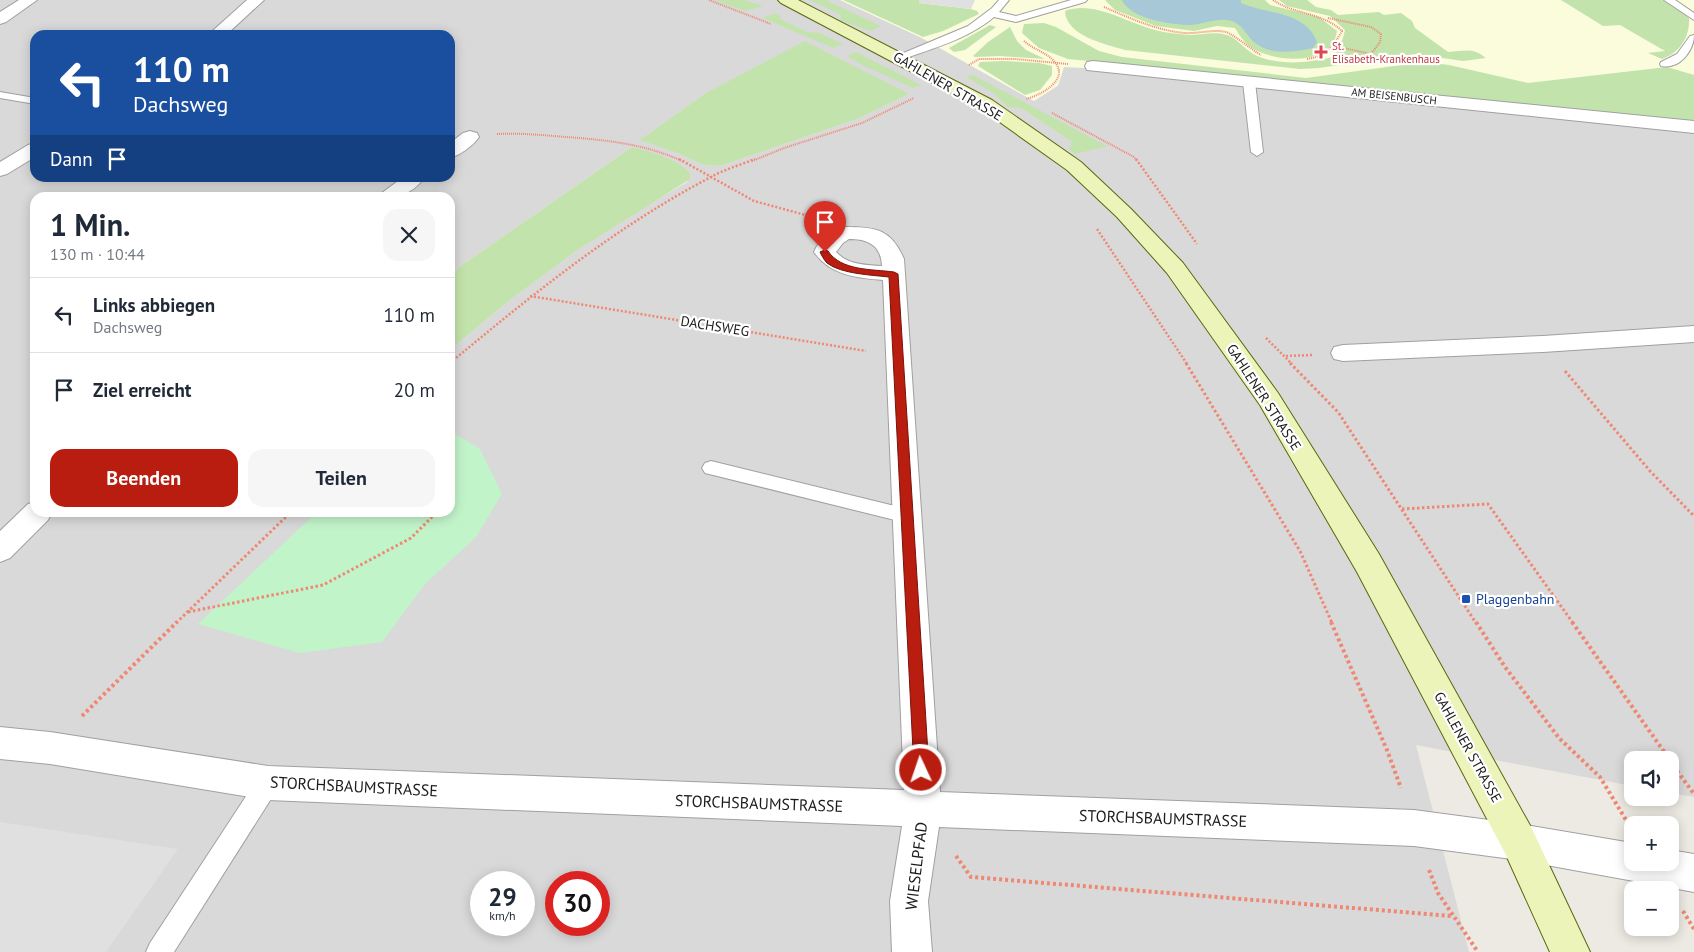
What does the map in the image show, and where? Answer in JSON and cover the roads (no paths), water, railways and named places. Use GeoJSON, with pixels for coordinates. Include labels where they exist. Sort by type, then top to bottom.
{"type":"FeatureCollection","features":[{"type":"Feature","properties":{"kind":"main road","name":"GAHLENER STRASSE"},"geometry":{"type":"LineString","coordinates":[[786,0],[899,57],[986,104],[1074,166],[1124,213],[1175,268],[1269,399],[1368,563],[1519,842],[1570,952]]}},
{"type":"Feature","properties":{"kind":"street"},"geometry":{"type":"LineString","coordinates":[[0,19],[29,0]]}},
{"type":"Feature","properties":{"kind":"street"},"geometry":{"type":"LineString","coordinates":[[222,30],[256,0]]}},
{"type":"Feature","properties":{"kind":"street","name":"AM BEISENBUSCH"},"geometry":{"type":"LineString","coordinates":[[1094,66],[1694,127]]}},
{"type":"Feature","properties":{"kind":"street"},"geometry":{"type":"LineString","coordinates":[[455,148],[470,136]]}},
{"type":"Feature","properties":{"kind":"street"},"geometry":{"type":"LineString","coordinates":[[0,170],[30,151]]}},
{"type":"Feature","properties":{"kind":"street"},"geometry":{"type":"LineString","coordinates":[[394,192],[408,182]]}},
{"type":"Feature","properties":{"kind":"street"},"geometry":{"type":"LineString","coordinates":[[835,238],[845,233],[877,237],[887,245],[893,259],[923,810]]}},
{"type":"Feature","properties":{"kind":"street"},"geometry":{"type":"LineString","coordinates":[[1343,353],[1543,344],[1694,334]]}},
{"type":"Feature","properties":{"kind":"street"},"geometry":{"type":"LineString","coordinates":[[0,550],[33,517]]}},
{"type":"Feature","properties":{"kind":"street","name":"STORCHSBAUMSTRASSE"},"geometry":{"type":"LineString","coordinates":[[0,743],[50,748],[268,783],[1414,828],[1519,842]]}},
{"type":"Feature","properties":{"kind":"street","name":"WIESELPFAD"},"geometry":{"type":"LineString","coordinates":[[912,952],[909,901],[923,810]]}},
{"type":"Feature","properties":{"kind":"street"},"geometry":{"type":"LineString","coordinates":[[1519,842],[1624,860]]}},
{"type":"Feature","properties":{"kind":"street"},"geometry":{"type":"LineString","coordinates":[[1679,870],[1694,873]]}},
{"type":"Feature","properties":{"kind":"lane"},"geometry":{"type":"LineString","coordinates":[[899,57],[938,42],[993,14],[1004,0]]}},
{"type":"Feature","properties":{"kind":"lane"},"geometry":{"type":"LineString","coordinates":[[993,14],[1016,19],[1082,0]]}},
{"type":"Feature","properties":{"kind":"lane"},"geometry":{"type":"LineString","coordinates":[[1669,0],[1694,18]]}},
{"type":"Feature","properties":{"kind":"lane"},"geometry":{"type":"LineString","coordinates":[[1665,64],[1682,56],[1694,38]]}},
{"type":"Feature","properties":{"kind":"lane"},"geometry":{"type":"LineString","coordinates":[[1249,82],[1257,152]]}},
{"type":"Feature","properties":{"kind":"lane"},"geometry":{"type":"LineString","coordinates":[[0,95],[30,100]]}},
{"type":"Feature","properties":{"kind":"lane"},"geometry":{"type":"LineString","coordinates":[[711,468],[908,516]]}},
{"type":"Feature","properties":{"kind":"lane"},"geometry":{"type":"LineString","coordinates":[[159,952],[268,783]]}},
{"type":"Feature","properties":{"kind":"water"},"geometry":{"type":"Polygon","coordinates":[[[1122,0],[1241,0],[1241,3],[1251,7],[1284,15],[1304,24],[1312,32],[1317,42],[1313,48],[1290,52],[1275,51],[1254,42],[1242,28],[1232,21],[1217,20],[1191,25],[1152,20],[1133,12],[1126,7],[1122,0]]]}},
{"type":"Feature","properties":{"kind":"place","name":"St. Elisabeth-Krankenhaus"},"geometry":{"type":"Point","coordinates":[1321,52]}},
{"type":"Feature","properties":{"kind":"place","name":"Plaggenbahn"},"geometry":{"type":"Point","coordinates":[1466,599]}}]}
